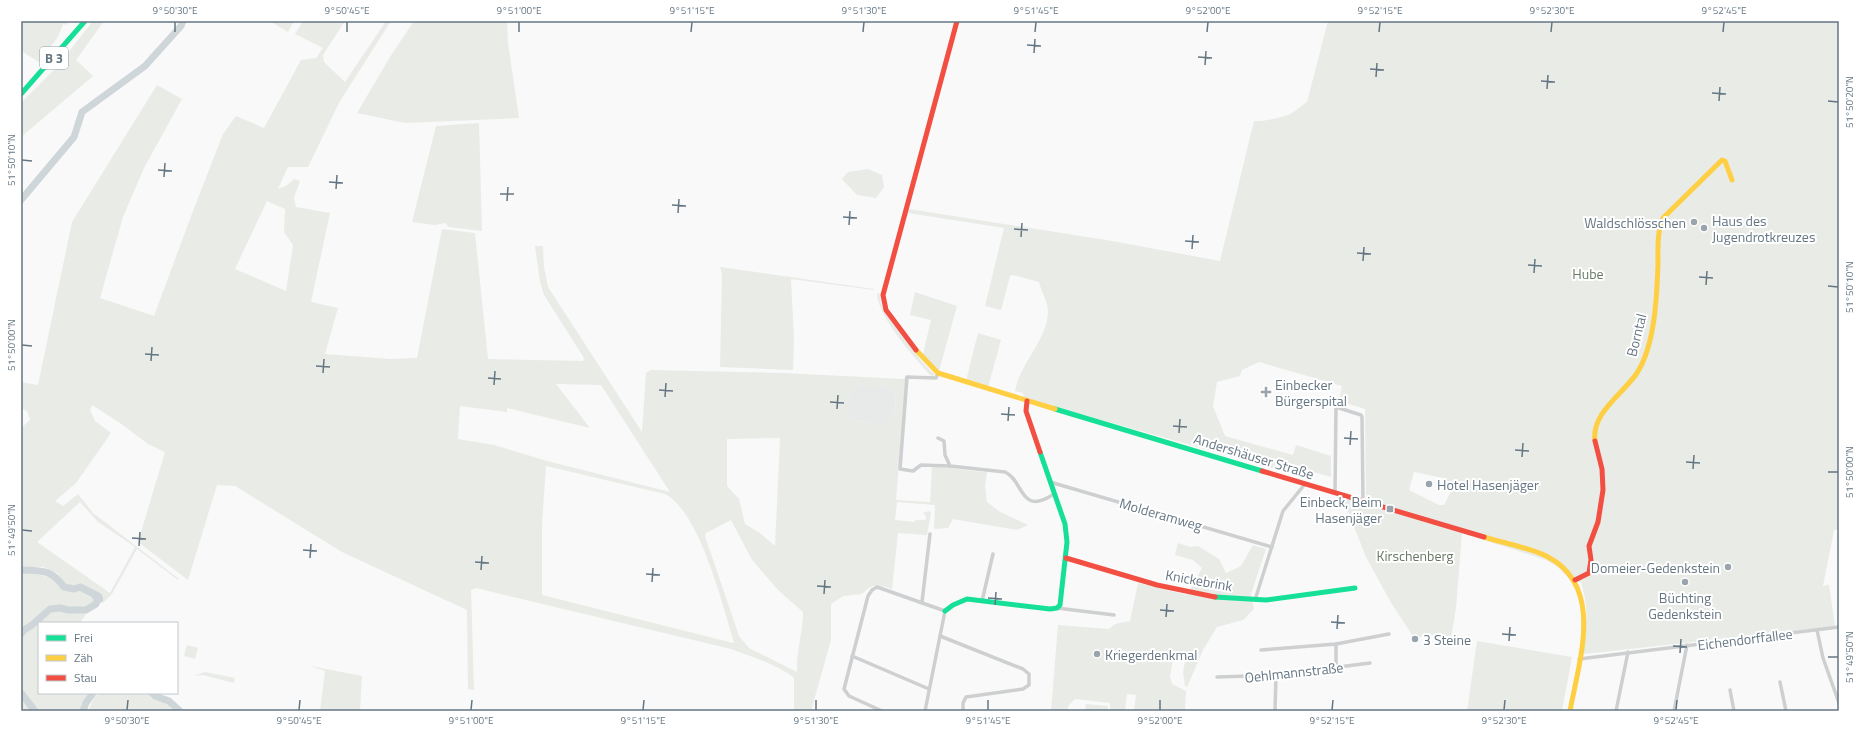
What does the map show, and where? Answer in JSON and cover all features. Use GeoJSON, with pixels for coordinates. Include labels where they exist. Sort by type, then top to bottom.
{"type":"FeatureCollection","features":[{"type":"Feature","properties":{"kind":"street","name":"B 3"},"geometry":{"type":"LineString","coordinates":[[21,94],[85,21]]}},
{"type":"Feature","properties":{"kind":"street"},"geometry":{"type":"LineString","coordinates":[[957,21],[884,289],[886,310],[925,361],[938,373],[936,378],[907,377],[900,469],[913,470],[921,465],[950,466],[1011,474],[1024,498],[1031,501],[1042,500],[1054,494]]}},
{"type":"Feature","properties":{"kind":"street","name":"Borntal"},"geometry":{"type":"LineString","coordinates":[[1575,580],[1588,573],[1591,565],[1591,551],[1589,546],[1596,533],[1603,475],[1594,433],[1600,418],[1637,373],[1641,365],[1653,320],[1659,227],[1663,218],[1722,160],[1725,160],[1732,180]]}},
{"type":"Feature","properties":{"kind":"street","name":"Andershäuser Straße"},"geometry":{"type":"LineString","coordinates":[[938,373],[1027,401],[1547,556],[1559,563],[1575,580],[1582,598],[1584,610],[1579,658],[1570,711]]}},
{"type":"Feature","properties":{"kind":"street"},"geometry":{"type":"LineString","coordinates":[[1027,401],[1026,411],[1065,524],[1067,542],[1066,558],[1059,606]]}},
{"type":"Feature","properties":{"kind":"street","name":"Andershäuser Straße"},"geometry":{"type":"LineString","coordinates":[[1335,493],[1336,408],[1361,415],[1362,417],[1363,501]]}},
{"type":"Feature","properties":{"kind":"street"},"geometry":{"type":"LineString","coordinates":[[938,438],[944,441],[944,455],[950,466]]}},
{"type":"Feature","properties":{"kind":"street","name":"Molderamweg"},"geometry":{"type":"LineString","coordinates":[[1050,482],[1272,547]]}},
{"type":"Feature","properties":{"kind":"street"},"geometry":{"type":"LineString","coordinates":[[1255,600],[1283,511],[1305,484]]}},
{"type":"Feature","properties":{"kind":"street"},"geometry":{"type":"LineString","coordinates":[[922,602],[930,534]]}},
{"type":"Feature","properties":{"kind":"street"},"geometry":{"type":"LineString","coordinates":[[982,601],[993,554]]}},
{"type":"Feature","properties":{"kind":"street","name":"Knickebrink"},"geometry":{"type":"LineString","coordinates":[[1066,558],[1156,584],[1214,597],[1255,600],[1355,588]]}},
{"type":"Feature","properties":{"kind":"street"},"geometry":{"type":"LineString","coordinates":[[882,711],[846,694],[844,689],[868,596],[872,590],[877,587],[945,611]]}},
{"type":"Feature","properties":{"kind":"street"},"geometry":{"type":"LineString","coordinates":[[925,711],[945,611],[953,605],[967,599],[1050,609],[1059,606],[1114,615]]}},
{"type":"Feature","properties":{"kind":"street","name":"Eichendorffallee"},"geometry":{"type":"LineString","coordinates":[[1579,658],[1839,627]]}},
{"type":"Feature","properties":{"kind":"street"},"geometry":{"type":"LineString","coordinates":[[1817,630],[1823,658],[1839,703]]}},
{"type":"Feature","properties":{"kind":"street"},"geometry":{"type":"LineString","coordinates":[[1261,650],[1336,644],[1389,634]]}},
{"type":"Feature","properties":{"kind":"street"},"geometry":{"type":"LineString","coordinates":[[940,636],[1023,669],[1030,674],[1029,685],[1023,689],[966,697],[963,703],[964,711]]}},
{"type":"Feature","properties":{"kind":"street"},"geometry":{"type":"LineString","coordinates":[[1336,644],[1336,668]]}},
{"type":"Feature","properties":{"kind":"street"},"geometry":{"type":"LineString","coordinates":[[1674,711],[1687,646]]}},
{"type":"Feature","properties":{"kind":"street"},"geometry":{"type":"LineString","coordinates":[[1616,711],[1628,652]]}},
{"type":"Feature","properties":{"kind":"street"},"geometry":{"type":"LineString","coordinates":[[852,656],[929,689]]}},
{"type":"Feature","properties":{"kind":"street","name":"Oehlmannstraße"},"geometry":{"type":"LineString","coordinates":[[1217,677],[1276,675],[1370,663]]}},
{"type":"Feature","properties":{"kind":"street"},"geometry":{"type":"LineString","coordinates":[[1275,711],[1276,675]]}},
{"type":"Feature","properties":{"kind":"street"},"geometry":{"type":"LineString","coordinates":[[1780,682],[1786,711]]}},
{"type":"Feature","properties":{"kind":"street"},"geometry":{"type":"LineString","coordinates":[[1730,690],[1734,711]]}},
{"type":"Feature","properties":{"kind":"shaded area"},"geometry":{"type":"Polygon","coordinates":[[[856,386],[882,386],[894,391],[896,406],[887,426],[849,419],[847,406],[850,393],[856,386]]]}},
{"type":"Feature","properties":{"kind":"shaded area"},"geometry":{"type":"Polygon","coordinates":[[[91,591],[100,593],[103,597],[103,601],[99,604],[93,603],[95,601],[89,594],[91,591]]]}},
{"type":"Feature","properties":{"kind":"green space"},"geometry":{"type":"Polygon","coordinates":[[[21,21],[69,21],[66,25],[63,24],[58,37],[39,62],[21,51],[21,21]]]}},
{"type":"Feature","properties":{"kind":"green space"},"geometry":{"type":"Polygon","coordinates":[[[93,21],[104,21],[76,60],[93,76],[21,137],[21,103],[57,67],[93,21]]]}},
{"type":"Feature","properties":{"kind":"green space"},"geometry":{"type":"Polygon","coordinates":[[[270,21],[294,21],[288,32],[270,21]]]}},
{"type":"Feature","properties":{"kind":"green space"},"geometry":{"type":"Polygon","coordinates":[[[303,21],[345,21],[323,55],[324,62],[345,82],[386,21],[391,21],[340,101],[308,167],[288,167],[278,189],[286,186],[294,179],[300,181],[294,198],[296,207],[330,213],[311,302],[338,308],[325,354],[390,359],[417,358],[442,229],[475,233],[488,359],[583,361],[584,358],[544,295],[540,282],[535,246],[543,246],[544,267],[548,287],[642,432],[646,373],[651,370],[784,373],[903,379],[906,377],[896,500],[930,502],[932,467],[987,472],[985,486],[987,502],[1000,512],[1028,525],[1017,530],[953,519],[948,528],[934,529],[935,505],[897,502],[895,520],[915,522],[915,520],[926,520],[926,516],[923,513],[929,511],[931,513],[927,535],[898,533],[892,589],[879,585],[872,586],[862,594],[843,596],[831,604],[831,640],[811,711],[794,711],[794,678],[780,669],[756,658],[731,649],[476,588],[471,590],[474,690],[468,689],[467,610],[342,552],[235,486],[217,485],[188,580],[138,542],[165,452],[148,444],[120,423],[92,405],[90,410],[95,421],[111,433],[76,483],[55,501],[63,506],[78,494],[93,513],[179,579],[178,580],[137,549],[112,594],[102,604],[103,597],[100,593],[80,584],[71,586],[64,583],[57,573],[43,567],[36,567],[33,573],[57,581],[67,590],[88,593],[95,601],[81,622],[38,622],[38,694],[89,694],[84,702],[81,711],[21,711],[21,428],[30,420],[27,411],[21,408],[21,382],[38,385],[72,222],[157,85],[182,99],[144,168],[123,217],[100,298],[154,316],[223,134],[236,116],[264,128],[301,60],[316,58],[323,48],[295,34],[303,21]],[[267,201],[235,269],[286,291],[293,245],[284,232],[285,209],[267,201]],[[556,384],[590,428],[507,408],[507,412],[460,406],[458,439],[494,445],[547,461],[670,492],[601,385],[556,384]],[[856,386],[849,397],[849,419],[887,426],[896,406],[894,392],[882,386],[856,386]],[[780,438],[727,439],[727,486],[739,499],[745,524],[760,533],[775,546],[780,438]],[[546,466],[542,524],[542,595],[733,643],[734,642],[716,583],[699,539],[689,519],[678,504],[665,494],[546,466]],[[80,502],[37,542],[110,593],[135,547],[98,522],[80,502]],[[731,520],[706,533],[705,536],[739,636],[749,648],[797,672],[803,612],[778,590],[752,560],[731,520]]]}},
{"type":"Feature","properties":{"kind":"green space"},"geometry":{"type":"Polygon","coordinates":[[[414,21],[507,21],[508,43],[519,118],[405,123],[357,113],[390,57],[414,21]]]}},
{"type":"Feature","properties":{"kind":"green space","name":"Hube"},"geometry":{"type":"Polygon","coordinates":[[[1328,21],[1839,21],[1839,529],[1834,530],[1823,586],[1829,585],[1835,626],[1585,654],[1582,652],[1586,624],[1586,609],[1581,582],[1572,582],[1558,567],[1546,560],[1462,533],[1456,608],[1451,638],[1428,635],[1416,641],[1390,601],[1366,557],[1342,496],[1364,503],[1366,498],[1365,409],[1339,401],[1342,386],[1259,362],[1242,370],[1240,376],[1217,382],[1213,406],[1225,436],[1293,455],[1296,445],[1331,456],[1331,477],[1306,470],[1304,477],[1024,398],[1023,393],[1015,391],[1022,371],[1044,331],[1047,321],[1048,308],[1039,282],[1013,275],[1010,276],[1001,310],[985,306],[1004,228],[908,213],[909,209],[1112,241],[1220,261],[1254,121],[1271,120],[1288,115],[1296,111],[1307,102],[1328,21]],[[1414,472],[1409,490],[1439,505],[1444,505],[1451,491],[1450,483],[1443,478],[1414,472]]]}},
{"type":"Feature","properties":{"kind":"green space"},"geometry":{"type":"Polygon","coordinates":[[[479,123],[482,231],[449,227],[445,223],[435,225],[412,222],[436,126],[479,123]]]}},
{"type":"Feature","properties":{"kind":"green space"},"geometry":{"type":"Polygon","coordinates":[[[868,169],[882,175],[884,187],[876,198],[857,195],[842,179],[848,172],[868,169]]]}},
{"type":"Feature","properties":{"kind":"green space"},"geometry":{"type":"Polygon","coordinates":[[[720,267],[874,290],[791,279],[794,339],[793,370],[720,367],[722,274],[720,267]]]}},
{"type":"Feature","properties":{"kind":"green space"},"geometry":{"type":"Polygon","coordinates":[[[915,292],[957,306],[939,371],[923,354],[931,320],[910,315],[915,292]]]}},
{"type":"Feature","properties":{"kind":"green space"},"geometry":{"type":"Polygon","coordinates":[[[879,293],[882,307],[922,362],[935,375],[930,375],[906,347],[890,325],[879,304],[877,294],[879,293]]]}},
{"type":"Feature","properties":{"kind":"green space"},"geometry":{"type":"Polygon","coordinates":[[[978,333],[1001,340],[988,387],[966,381],[978,333]]]}},
{"type":"Feature","properties":{"kind":"green space"},"geometry":{"type":"Polygon","coordinates":[[[1178,543],[1190,547],[1198,546],[1219,559],[1226,573],[1241,566],[1253,545],[1266,549],[1251,594],[1254,609],[1243,620],[1217,627],[1203,650],[1187,687],[1185,686],[1183,672],[1186,657],[1174,655],[1170,676],[1172,684],[1186,691],[1185,711],[1134,711],[1136,695],[1127,694],[1125,711],[1110,711],[1110,703],[1075,699],[1069,705],[1067,711],[1051,711],[1058,625],[1109,629],[1115,624],[1130,621],[1138,583],[1187,595],[1202,568],[1193,560],[1175,555],[1178,543]]]}},
{"type":"Feature","properties":{"kind":"green space"},"geometry":{"type":"Polygon","coordinates":[[[1477,641],[1572,657],[1562,711],[1467,711],[1477,641]]]}},
{"type":"Feature","properties":{"kind":"green space"},"geometry":{"type":"Polygon","coordinates":[[[187,645],[198,648],[195,659],[184,656],[187,645]]]}},
{"type":"Feature","properties":{"kind":"green space"},"geometry":{"type":"Polygon","coordinates":[[[310,666],[362,676],[360,711],[320,711],[325,671],[310,666]]]}},
{"type":"Feature","properties":{"kind":"green space"},"geometry":{"type":"Polygon","coordinates":[[[205,672],[235,678],[234,683],[203,675],[194,676],[205,672]]]}},
{"type":"Feature","properties":{"kind":"green space"},"geometry":{"type":"Polygon","coordinates":[[[100,694],[149,694],[151,698],[168,703],[176,711],[88,711],[95,696],[100,694]]]}},
{"type":"Feature","properties":{"kind":"green space"},"geometry":{"type":"Polygon","coordinates":[[[1086,704],[1108,706],[1107,711],[1085,711],[1086,704]]]}},
{"type":"Feature","properties":{"kind":"waterway"},"geometry":{"type":"LineString","coordinates":[[21,200],[74,137],[82,112],[145,66],[181,26],[183,21]]}},
{"type":"Feature","properties":{"kind":"waterway"},"geometry":{"type":"LineString","coordinates":[[21,570],[46,572],[55,577],[64,587],[74,589],[80,587],[98,596],[96,604],[86,610],[68,610],[60,608],[50,609],[21,634]]}},
{"type":"Feature","properties":{"kind":"waterway"},"geometry":{"type":"LineString","coordinates":[[21,693],[35,711]]}},
{"type":"Feature","properties":{"kind":"waterway"},"geometry":{"type":"LineString","coordinates":[[83,711],[86,703],[92,694]]}},
{"type":"Feature","properties":{"kind":"waterway"},"geometry":{"type":"LineString","coordinates":[[153,694],[169,701],[180,711]]}},
{"type":"Feature","properties":{"kind":"traffic: fast"},"geometry":{"type":"LineString","coordinates":[[21,94],[85,21]]}},
{"type":"Feature","properties":{"kind":"traffic: fast"},"geometry":{"type":"LineString","coordinates":[[1055,409],[1262,471]]}},
{"type":"Feature","properties":{"kind":"traffic: fast"},"geometry":{"type":"LineString","coordinates":[[945,611],[953,605],[967,599],[1050,609],[1057,608],[1060,605],[1067,542],[1065,524],[1040,452]]}},
{"type":"Feature","properties":{"kind":"traffic: fast"},"geometry":{"type":"LineString","coordinates":[[1215,597],[1266,600],[1355,588]]}},
{"type":"Feature","properties":{"kind":"traffic: slow"},"geometry":{"type":"LineString","coordinates":[[1595,441],[1595,431],[1603,413],[1609,404],[1637,373],[1648,349],[1656,305],[1658,240],[1663,218],[1722,160],[1725,161],[1732,180]]}},
{"type":"Feature","properties":{"kind":"traffic: slow"},"geometry":{"type":"LineString","coordinates":[[916,350],[938,373],[1055,409]]}},
{"type":"Feature","properties":{"kind":"traffic: slow"},"geometry":{"type":"LineString","coordinates":[[1484,537],[1526,548],[1548,557],[1566,570],[1577,587],[1582,606],[1584,626],[1582,648],[1570,711]]}},
{"type":"Feature","properties":{"kind":"traffic: jam"},"geometry":{"type":"LineString","coordinates":[[916,350],[886,310],[883,295],[957,21]]}},
{"type":"Feature","properties":{"kind":"traffic: jam"},"geometry":{"type":"LineString","coordinates":[[1027,401],[1026,411],[1040,452]]}},
{"type":"Feature","properties":{"kind":"traffic: jam"},"geometry":{"type":"LineString","coordinates":[[1575,580],[1589,573],[1591,560],[1589,546],[1598,522],[1603,490],[1602,469],[1595,441]]}},
{"type":"Feature","properties":{"kind":"traffic: jam"},"geometry":{"type":"LineString","coordinates":[[1262,471],[1484,537]]}},
{"type":"Feature","properties":{"kind":"traffic: jam"},"geometry":{"type":"LineString","coordinates":[[1066,558],[1157,585],[1215,597]]}},
{"type":"Feature","properties":{"kind":"place","name":"Waldschlösschen"},"geometry":{"type":"Point","coordinates":[1694,222]}},
{"type":"Feature","properties":{"kind":"place","name":"Haus des Jugendrotkreuzes"},"geometry":{"type":"Point","coordinates":[1704,228]}},
{"type":"Feature","properties":{"kind":"place","name":"Einbecker Bürgerspital"},"geometry":{"type":"Point","coordinates":[1266,392]}},
{"type":"Feature","properties":{"kind":"place","name":"Hotel Hasenjäger"},"geometry":{"type":"Point","coordinates":[1429,484]}},
{"type":"Feature","properties":{"kind":"place","name":"Einbeck, Beim Hasenjäger"},"geometry":{"type":"Point","coordinates":[1390,509]}},
{"type":"Feature","properties":{"kind":"place","name":"Domeier-Gedenkstein"},"geometry":{"type":"Point","coordinates":[1728,567]}},
{"type":"Feature","properties":{"kind":"place","name":"Büchting Gedenkstein"},"geometry":{"type":"Point","coordinates":[1685,582]}},
{"type":"Feature","properties":{"kind":"place","name":"3 Steine"},"geometry":{"type":"Point","coordinates":[1415,639]}},
{"type":"Feature","properties":{"kind":"place","name":"Kriegerdenkmal"},"geometry":{"type":"Point","coordinates":[1097,654]}},
{"type":"Feature","properties":{"kind":"park label","name":"Kirschenberg"},"geometry":{"type":"Point","coordinates":[1415,555]}}]}
